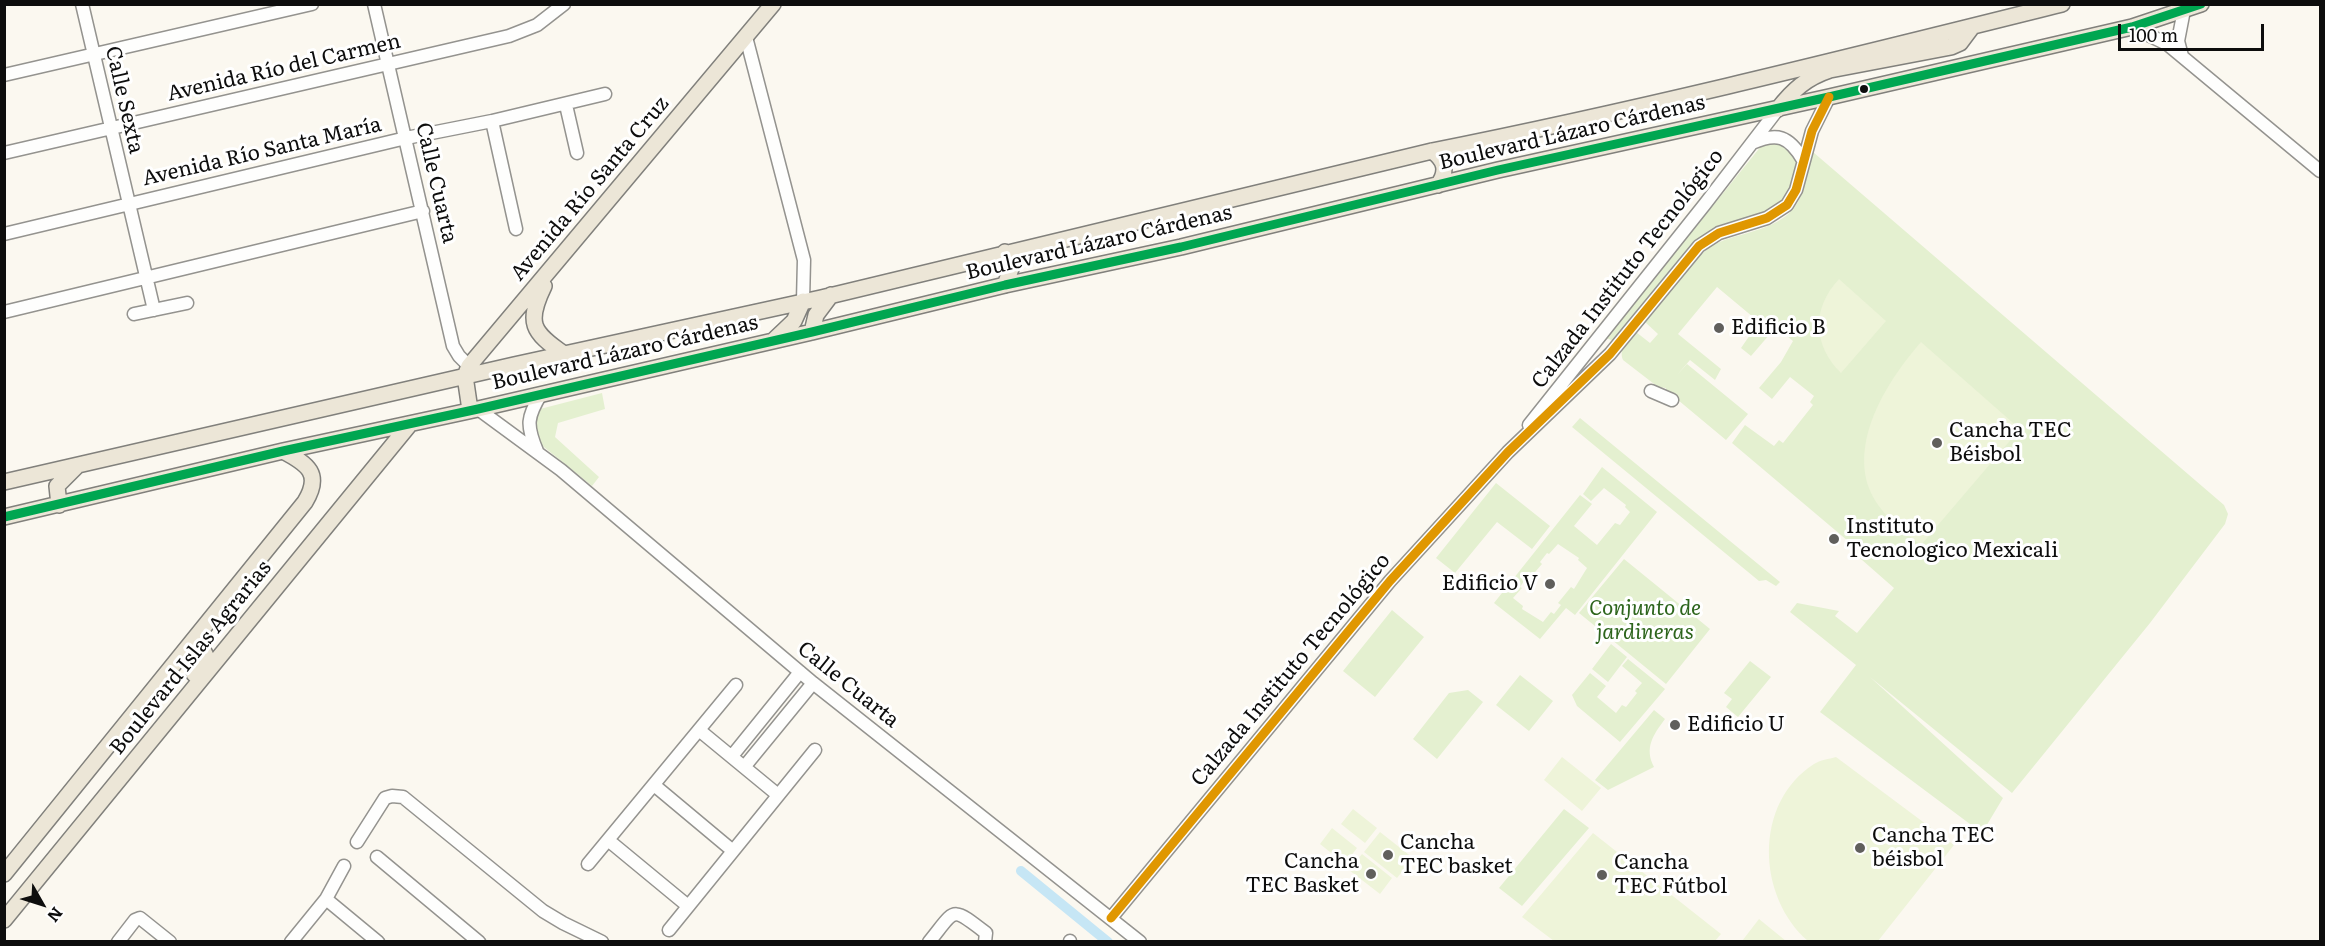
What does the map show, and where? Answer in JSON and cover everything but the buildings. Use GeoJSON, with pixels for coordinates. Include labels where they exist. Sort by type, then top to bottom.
{"type":"FeatureCollection","features":[{"type":"Feature","properties":{"kind":"main road","name":"Avenida Río Santa Cruz"},"geometry":{"type":"LineString","coordinates":[[467,371],[773,4]]}},
{"type":"Feature","properties":{"kind":"main road","name":"Boulevard Lázaro Cárdenas"},"geometry":{"type":"LineString","coordinates":[[4,482],[467,371],[564,354],[831,296],[1005,252],[1432,151],[1689,94],[2062,4]]}},
{"type":"Feature","properties":{"kind":"main road","name":"Boulevard Lázaro Cárdenas"},"geometry":{"type":"LineString","coordinates":[[4,517],[283,451],[474,410],[812,332],[1005,285],[1181,247],[1438,184],[1778,109],[2132,27],[2201,4]]}},
{"type":"Feature","properties":{"kind":"main road"},"geometry":{"type":"LineString","coordinates":[[1778,109],[1794,90],[1814,76],[1830,70],[1951,47],[1960,43],[1972,27]]}},
{"type":"Feature","properties":{"kind":"main road"},"geometry":{"type":"LineString","coordinates":[[1432,151],[1444,162],[1444,174],[1438,184]]}},
{"type":"Feature","properties":{"kind":"main road"},"geometry":{"type":"LineString","coordinates":[[1005,252],[1012,266],[1005,285]]}},
{"type":"Feature","properties":{"kind":"main road"},"geometry":{"type":"LineString","coordinates":[[556,263],[537,300],[533,315],[534,323],[541,336],[564,354]]}},
{"type":"Feature","properties":{"kind":"main road"},"geometry":{"type":"LineString","coordinates":[[812,332],[816,315],[831,296]]}},
{"type":"Feature","properties":{"kind":"main road"},"geometry":{"type":"LineString","coordinates":[[774,340],[794,321],[803,301]]}},
{"type":"Feature","properties":{"kind":"main road"},"geometry":{"type":"LineString","coordinates":[[467,371],[474,410]]}},
{"type":"Feature","properties":{"kind":"main road","name":"Boulevard Islas Agrarias"},"geometry":{"type":"LineString","coordinates":[[4,920],[410,423]]}},
{"type":"Feature","properties":{"kind":"main road","name":"Boulevard Islas Agrarias"},"geometry":{"type":"LineString","coordinates":[[4,874],[310,494],[312,474],[303,463],[283,451]]}},
{"type":"Feature","properties":{"kind":"main road"},"geometry":{"type":"LineString","coordinates":[[58,505],[57,486],[78,465]]}},
{"type":"Feature","properties":{"kind":"main road"},"geometry":{"type":"LineString","coordinates":[[163,726],[163,712],[206,656],[201,646],[189,646]]}},
{"type":"Feature","properties":{"kind":"street","name":"Calle Sexta"},"geometry":{"type":"LineString","coordinates":[[82,4],[154,310]]}},
{"type":"Feature","properties":{"kind":"street"},"geometry":{"type":"LineString","coordinates":[[4,75],[312,4]]}},
{"type":"Feature","properties":{"kind":"street","name":"Calle Cuarta"},"geometry":{"type":"LineString","coordinates":[[374,4],[453,346],[467,371]]}},
{"type":"Feature","properties":{"kind":"street","name":"Avenida Río del Carmen"},"geometry":{"type":"LineString","coordinates":[[4,153],[521,32],[537,25],[564,4]]}},
{"type":"Feature","properties":{"kind":"street"},"geometry":{"type":"LineString","coordinates":[[2182,56],[2178,42],[2184,10]]}},
{"type":"Feature","properties":{"kind":"street"},"geometry":{"type":"LineString","coordinates":[[2132,27],[2167,44],[2320,171]]}},
{"type":"Feature","properties":{"kind":"street"},"geometry":{"type":"LineString","coordinates":[[746,37],[804,260],[803,301]]}},
{"type":"Feature","properties":{"kind":"street","name":"Avenida Río Santa María"},"geometry":{"type":"LineString","coordinates":[[4,234],[406,138],[566,105],[605,94]]}},
{"type":"Feature","properties":{"kind":"street","name":"Calzada Instituto Tecnológico"},"geometry":{"type":"LineString","coordinates":[[1111,918],[1390,580],[1508,452],[1616,348],[1703,242],[1719,233],[1767,218],[1787,205],[1796,190],[1812,131],[1829,97]]}},
{"type":"Feature","properties":{"kind":"street"},"geometry":{"type":"LineString","coordinates":[[566,105],[577,153]]}},
{"type":"Feature","properties":{"kind":"street","name":"Calzada Instituto Tecnológico"},"geometry":{"type":"LineString","coordinates":[[1508,452],[1778,109]]}},
{"type":"Feature","properties":{"kind":"street"},"geometry":{"type":"LineString","coordinates":[[492,121],[516,229]]}},
{"type":"Feature","properties":{"kind":"street"},"geometry":{"type":"LineString","coordinates":[[1751,144],[1778,136],[1793,146],[1803,160]]}},
{"type":"Feature","properties":{"kind":"street"},"geometry":{"type":"LineString","coordinates":[[4,312],[423,212]]}},
{"type":"Feature","properties":{"kind":"street"},"geometry":{"type":"LineString","coordinates":[[134,314],[188,303]]}},
{"type":"Feature","properties":{"kind":"street"},"geometry":{"type":"LineString","coordinates":[[1600,335],[1606,346],[1616,348]]}},
{"type":"Feature","properties":{"kind":"street"},"geometry":{"type":"LineString","coordinates":[[1651,391],[1672,400]]}},
{"type":"Feature","properties":{"kind":"street"},"geometry":{"type":"LineString","coordinates":[[538,452],[530,433],[529,421],[532,410],[542,394]]}},
{"type":"Feature","properties":{"kind":"street","name":"Calle Cuarta"},"geometry":{"type":"LineString","coordinates":[[474,410],[538,452],[813,683],[1140,942]]}},
{"type":"Feature","properties":{"kind":"street"},"geometry":{"type":"LineString","coordinates":[[732,756],[800,672]]}},
{"type":"Feature","properties":{"kind":"street"},"geometry":{"type":"LineString","coordinates":[[745,766],[813,683]]}},
{"type":"Feature","properties":{"kind":"street"},"geometry":{"type":"LineString","coordinates":[[588,864],[736,685]]}},
{"type":"Feature","properties":{"kind":"street"},"geometry":{"type":"LineString","coordinates":[[699,730],[778,795]]}},
{"type":"Feature","properties":{"kind":"street"},"geometry":{"type":"LineString","coordinates":[[669,930],[815,750]]}},
{"type":"Feature","properties":{"kind":"street"},"geometry":{"type":"LineString","coordinates":[[654,786],[733,851]]}},
{"type":"Feature","properties":{"kind":"street"},"geometry":{"type":"LineString","coordinates":[[357,842],[385,798],[403,797],[543,911],[602,942]]}},
{"type":"Feature","properties":{"kind":"street"},"geometry":{"type":"LineString","coordinates":[[608,840],[688,906]]}},
{"type":"Feature","properties":{"kind":"street"},"geometry":{"type":"LineString","coordinates":[[377,857],[478,942]]}},
{"type":"Feature","properties":{"kind":"street"},"geometry":{"type":"LineString","coordinates":[[291,942],[326,899],[344,866]]}},
{"type":"Feature","properties":{"kind":"street"},"geometry":{"type":"LineString","coordinates":[[326,899],[378,942]]}},
{"type":"Feature","properties":{"kind":"street"},"geometry":{"type":"LineString","coordinates":[[929,942],[951,915],[957,913],[964,915],[986,933],[986,942]]}},
{"type":"Feature","properties":{"kind":"street"},"geometry":{"type":"LineString","coordinates":[[118,942],[135,920],[140,918],[170,942]]}},
{"type":"Feature","properties":{"kind":"green space"},"geometry":{"type":"Polygon","coordinates":[[[1776,142],[1790,151],[1802,164],[1785,201],[1765,215],[1726,224],[1696,242],[1614,341],[1606,338],[1762,145],[1776,142]]]}},
{"type":"Feature","properties":{"kind":"green space"},"geometry":{"type":"Polygon","coordinates":[[[1813,152],[2224,505],[2228,514],[2225,524],[2150,623],[2012,793],[1870,677],[2003,798],[1982,833],[1820,712],[1856,665],[1790,612],[1797,603],[1839,611],[1835,616],[1857,633],[1894,588],[1845,545],[1848,541],[1732,443],[1745,425],[1774,446],[1779,440],[1783,443],[1813,405],[1810,402],[1814,396],[1790,377],[1772,399],[1759,388],[1781,362],[1793,341],[1776,327],[1751,356],[1741,348],[1759,322],[1717,287],[1678,334],[1721,369],[1715,380],[1690,360],[1677,375],[1687,364],[1748,414],[1726,440],[1666,388],[1658,387],[1623,360],[1622,356],[1625,344],[1636,332],[1650,343],[1658,334],[1645,322],[1686,270],[1704,252],[1721,241],[1781,220],[1790,212],[1802,194],[1813,152]]]}},
{"type":"Feature","properties":{"kind":"green space"},"geometry":{"type":"Polygon","coordinates":[[[1839,279],[1886,321],[1841,373],[1825,351],[1819,327],[1824,302],[1839,279]]]}},
{"type":"Feature","properties":{"kind":"green space","name":"Cancha TEC Béisbol"},"geometry":{"type":"Polygon","coordinates":[[[1921,342],[2020,429],[1921,545],[1884,513],[1873,497],[1865,469],[1865,449],[1876,410],[1897,373],[1921,342]]]}},
{"type":"Feature","properties":{"kind":"green space"},"geometry":{"type":"Polygon","coordinates":[[[602,393],[605,409],[558,423],[555,437],[599,477],[592,486],[539,443],[533,422],[540,409],[602,393]]]}},
{"type":"Feature","properties":{"kind":"green space"},"geometry":{"type":"Polygon","coordinates":[[[1580,418],[1780,582],[1776,586],[1766,580],[1759,581],[1572,427],[1580,418]]]}},
{"type":"Feature","properties":{"kind":"green space"},"geometry":{"type":"Polygon","coordinates":[[[1602,467],[1657,512],[1575,615],[1566,608],[1540,639],[1494,603],[1580,495],[1592,504],[1574,526],[1597,545],[1615,523],[1620,525],[1630,512],[1625,507],[1626,505],[1604,488],[1591,501],[1583,494],[1602,467]],[[1558,544],[1549,554],[1547,553],[1540,562],[1542,564],[1529,579],[1526,578],[1520,587],[1522,588],[1513,598],[1523,606],[1522,609],[1543,622],[1551,612],[1554,614],[1561,605],[1558,603],[1571,587],[1574,589],[1587,568],[1578,560],[1579,558],[1558,544]]]}},
{"type":"Feature","properties":{"kind":"green space"},"geometry":{"type":"Polygon","coordinates":[[[1496,483],[1550,526],[1532,549],[1497,522],[1455,573],[1436,558],[1496,483]]]}},
{"type":"Feature","properties":{"kind":"green space","name":"Conjunto de jardineras"},"geometry":{"type":"Polygon","coordinates":[[[1624,559],[1710,629],[1666,684],[1579,613],[1624,559]]]}},
{"type":"Feature","properties":{"kind":"green space"},"geometry":{"type":"Polygon","coordinates":[[[1392,610],[1424,637],[1375,697],[1343,671],[1392,610]]]}},
{"type":"Feature","properties":{"kind":"green space"},"geometry":{"type":"Polygon","coordinates":[[[1611,644],[1627,657],[1608,682],[1592,669],[1611,644]]]}},
{"type":"Feature","properties":{"kind":"green space"},"geometry":{"type":"Polygon","coordinates":[[[1628,659],[1665,689],[1620,742],[1577,706],[1572,695],[1590,673],[1606,686],[1597,697],[1616,713],[1622,705],[1626,707],[1642,683],[1622,666],[1628,659]]]}},
{"type":"Feature","properties":{"kind":"green space"},"geometry":{"type":"Polygon","coordinates":[[[1750,661],[1771,677],[1738,717],[1726,707],[1732,699],[1724,693],[1750,661]]]}},
{"type":"Feature","properties":{"kind":"green space"},"geometry":{"type":"Polygon","coordinates":[[[1520,675],[1553,701],[1529,731],[1496,705],[1520,675]]]}},
{"type":"Feature","properties":{"kind":"green space"},"geometry":{"type":"Polygon","coordinates":[[[1468,690],[1483,702],[1437,759],[1413,739],[1449,693],[1468,690]]]}},
{"type":"Feature","properties":{"kind":"green space"},"geometry":{"type":"Polygon","coordinates":[[[1654,710],[1665,719],[1651,742],[1650,754],[1654,767],[1608,790],[1595,780],[1654,710]]]}},
{"type":"Feature","properties":{"kind":"green space"},"geometry":{"type":"Polygon","coordinates":[[[1562,757],[1601,788],[1582,811],[1544,780],[1562,757]]]}},
{"type":"Feature","properties":{"kind":"green space","name":"Cancha TEC béisbol"},"geometry":{"type":"Polygon","coordinates":[[[1836,757],[1954,845],[1878,941],[1808,941],[1791,922],[1779,900],[1771,876],[1769,851],[1772,826],[1780,802],[1794,781],[1814,764],[1836,757]]]}},
{"type":"Feature","properties":{"kind":"green space"},"geometry":{"type":"Polygon","coordinates":[[[1353,809],[1377,828],[1365,843],[1341,824],[1353,809]]]}},
{"type":"Feature","properties":{"kind":"green space"},"geometry":{"type":"Polygon","coordinates":[[[1564,809],[1589,828],[1522,906],[1499,888],[1564,809]]]}},
{"type":"Feature","properties":{"kind":"green space"},"geometry":{"type":"Polygon","coordinates":[[[1332,828],[1357,848],[1345,864],[1320,844],[1332,828]]]}},
{"type":"Feature","properties":{"kind":"green space","name":"Cancha TEC basket"},"geometry":{"type":"Polygon","coordinates":[[[1380,832],[1413,858],[1397,878],[1364,852],[1380,832]]]}},
{"type":"Feature","properties":{"kind":"green space","name":"Cancha TEC Fútbol"},"geometry":{"type":"Polygon","coordinates":[[[1593,833],[1721,934],[1715,941],[1554,941],[1522,917],[1593,833]]]}},
{"type":"Feature","properties":{"kind":"green space","name":"Cancha TEC Basket"},"geometry":{"type":"Polygon","coordinates":[[[1362,854],[1392,878],[1380,894],[1349,870],[1362,854]]]}},
{"type":"Feature","properties":{"kind":"green space"},"geometry":{"type":"Polygon","coordinates":[[[1759,919],[1786,941],[1742,941],[1759,919]]]}},
{"type":"Feature","properties":{"kind":"waterway"},"geometry":{"type":"LineString","coordinates":[[1021,871],[1108,942]]}},
{"type":"Feature","properties":{"kind":"transit line"},"geometry":{"type":"LineString","coordinates":[[4,517],[283,451],[478,409],[812,332],[1005,285],[1181,247],[1498,170],[2132,27],[2201,4]]}},
{"type":"Feature","properties":{"kind":"transit line"},"geometry":{"type":"LineString","coordinates":[[1111,918],[1390,581],[1508,452],[1610,354],[1699,246],[1719,233],[1767,218],[1787,205],[1796,190],[1812,131],[1829,97]]}},
{"type":"Feature","properties":{"kind":"place","name":"Edificio B"},"geometry":{"type":"Point","coordinates":[1719,328]}},
{"type":"Feature","properties":{"kind":"place","name":"Cancha TEC Béisbol"},"geometry":{"type":"Point","coordinates":[1937,443]}},
{"type":"Feature","properties":{"kind":"place","name":"Instituto Tecnologico Mexicali"},"geometry":{"type":"Point","coordinates":[1834,539]}},
{"type":"Feature","properties":{"kind":"place","name":"Edificio V"},"geometry":{"type":"Point","coordinates":[1550,584]}},
{"type":"Feature","properties":{"kind":"place","name":"Edificio U"},"geometry":{"type":"Point","coordinates":[1675,725]}},
{"type":"Feature","properties":{"kind":"place","name":"Cancha TEC béisbol"},"geometry":{"type":"Point","coordinates":[1860,848]}},
{"type":"Feature","properties":{"kind":"place","name":"Cancha TEC basket"},"geometry":{"type":"Point","coordinates":[1388,855]}},
{"type":"Feature","properties":{"kind":"place","name":"Cancha TEC Basket"},"geometry":{"type":"Point","coordinates":[1371,874]}},
{"type":"Feature","properties":{"kind":"place","name":"Cancha TEC Fútbol"},"geometry":{"type":"Point","coordinates":[1602,875]}}]}
